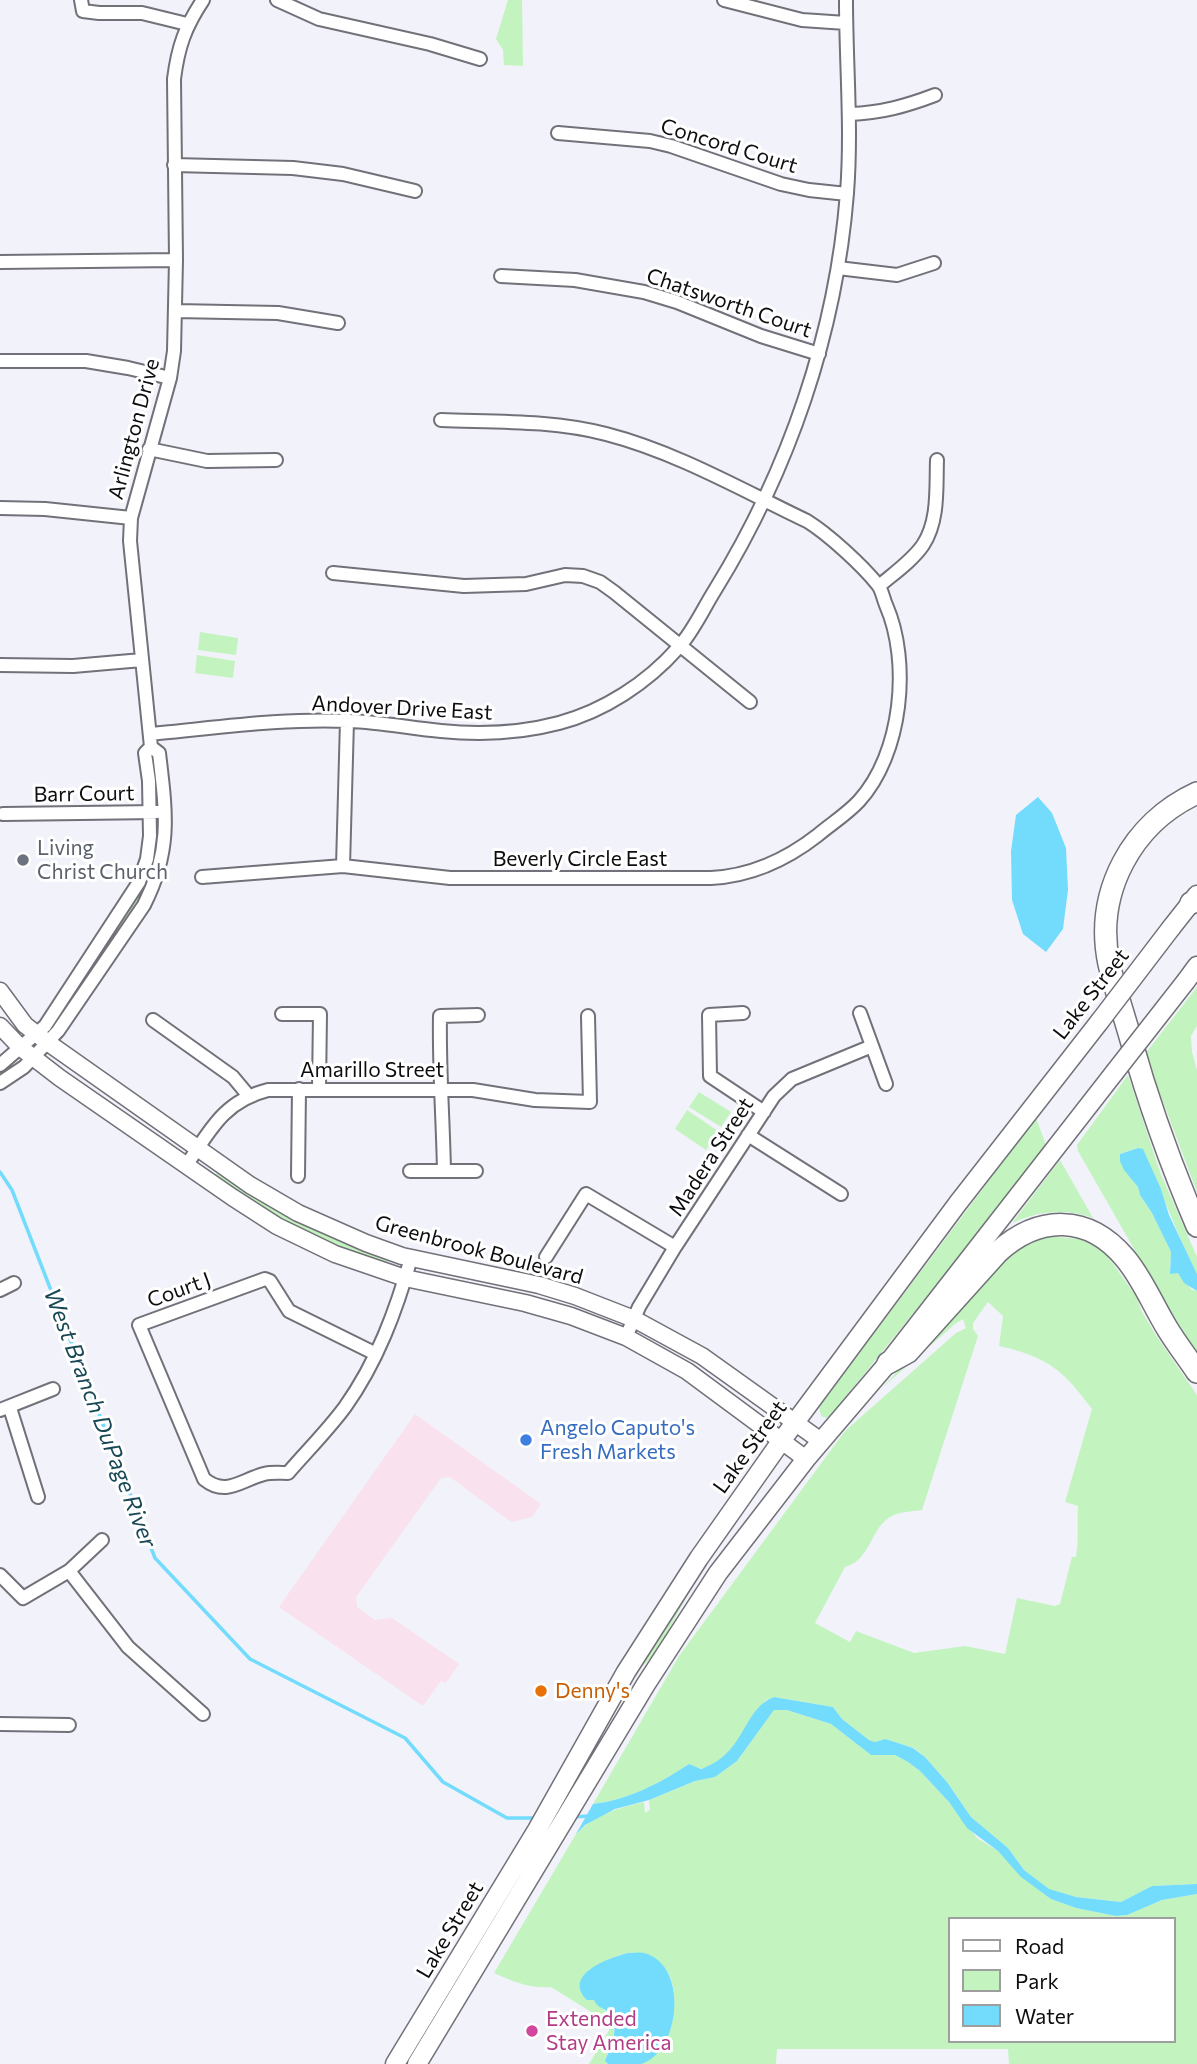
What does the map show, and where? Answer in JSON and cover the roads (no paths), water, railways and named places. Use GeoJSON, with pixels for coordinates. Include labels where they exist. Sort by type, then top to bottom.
{"type":"FeatureCollection","features":[{"type":"Feature","properties":{"kind":"highway"},"geometry":{"type":"LineString","coordinates":[[1197,793],[1156,819],[1130,849],[1120,866],[1112,891],[1107,937],[1109,962],[1143,1084],[1197,1226]]}},
{"type":"Feature","properties":{"kind":"highway"},"geometry":{"type":"LineString","coordinates":[[888,1363],[908,1352],[998,1251],[1013,1238],[1040,1227],[1067,1224],[1087,1229],[1105,1239],[1127,1259],[1169,1332],[1197,1372]]}},
{"type":"Feature","properties":{"kind":"main road","name":"Lake Street"},"geometry":{"type":"LineString","coordinates":[[395,2064],[537,1830],[626,1672],[699,1558],[782,1440],[958,1203],[1195,900]]}},
{"type":"Feature","properties":{"kind":"main road","name":"Lake Street"},"geometry":{"type":"LineString","coordinates":[[417,2064],[646,1684],[718,1573],[806,1459],[888,1363],[1197,966]]}},
{"type":"Feature","properties":{"kind":"main road","name":"Greenbrook Boulevard"},"geometry":{"type":"LineString","coordinates":[[0,991],[14,1012],[41,1038],[250,1185],[298,1213],[366,1243],[411,1258],[539,1285],[596,1303],[634,1319],[702,1356],[821,1441]]}},
{"type":"Feature","properties":{"kind":"main road","name":"Greenbrook Boulevard"},"geometry":{"type":"LineString","coordinates":[[0,1026],[27,1053],[276,1226],[335,1254],[405,1278],[525,1303],[571,1316],[626,1337],[687,1371],[806,1459]]}},
{"type":"Feature","properties":{"kind":"street"},"geometry":{"type":"LineString","coordinates":[[81,0],[83,10],[99,13],[142,13],[187,24]]}},
{"type":"Feature","properties":{"kind":"street","name":"Arlington Drive"},"geometry":{"type":"LineString","coordinates":[[41,1038],[58,1031],[148,896],[164,852],[165,812],[159,753],[151,740],[130,541],[131,518],[170,378],[174,351],[174,79],[178,51],[187,24],[203,0]]}},
{"type":"Feature","properties":{"kind":"street"},"geometry":{"type":"LineString","coordinates":[[277,0],[318,19],[430,44],[480,59]]}},
{"type":"Feature","properties":{"kind":"street"},"geometry":{"type":"LineString","coordinates":[[724,0],[802,20],[846,23]]}},
{"type":"Feature","properties":{"kind":"street","name":"Andover Drive East"},"geometry":{"type":"LineString","coordinates":[[151,740],[283,723],[347,721],[474,733],[516,731],[559,723],[595,710],[647,677],[680,646],[729,567],[764,500],[797,423],[819,354],[838,268],[847,194],[850,114],[846,0]]}},
{"type":"Feature","properties":{"kind":"street"},"geometry":{"type":"LineString","coordinates":[[850,114],[901,108],[934,95]]}},
{"type":"Feature","properties":{"kind":"street","name":"Concord Court"},"geometry":{"type":"LineString","coordinates":[[558,133],[650,141],[781,184],[847,194]]}},
{"type":"Feature","properties":{"kind":"street"},"geometry":{"type":"LineString","coordinates":[[174,165],[293,168],[343,174],[415,191]]}},
{"type":"Feature","properties":{"kind":"street"},"geometry":{"type":"LineString","coordinates":[[0,262],[176,260]]}},
{"type":"Feature","properties":{"kind":"street"},"geometry":{"type":"LineString","coordinates":[[838,268],[897,275],[934,263]]}},
{"type":"Feature","properties":{"kind":"street","name":"Chatsworth Court"},"geometry":{"type":"LineString","coordinates":[[501,276],[575,280],[644,292],[677,302],[761,336],[819,354]]}},
{"type":"Feature","properties":{"kind":"street"},"geometry":{"type":"LineString","coordinates":[[176,311],[278,313],[338,323]]}},
{"type":"Feature","properties":{"kind":"street"},"geometry":{"type":"LineString","coordinates":[[0,361],[105,363],[170,378]]}},
{"type":"Feature","properties":{"kind":"street"},"geometry":{"type":"LineString","coordinates":[[441,420],[538,424],[604,433],[645,446],[764,500],[825,532],[879,586],[922,547],[929,534],[936,497],[937,460]]}},
{"type":"Feature","properties":{"kind":"street"},"geometry":{"type":"LineString","coordinates":[[149,449],[206,461],[276,460]]}},
{"type":"Feature","properties":{"kind":"street"},"geometry":{"type":"LineString","coordinates":[[0,508],[45,509],[131,518]]}},
{"type":"Feature","properties":{"kind":"street"},"geometry":{"type":"LineString","coordinates":[[333,573],[464,586],[526,584],[565,575],[583,576],[600,582],[614,592],[750,702]]}},
{"type":"Feature","properties":{"kind":"street","name":"Beverly Circle East"},"geometry":{"type":"LineString","coordinates":[[202,877],[342,866],[450,878],[725,877],[767,867],[809,842],[860,800],[877,773],[889,744],[899,700],[901,670],[898,640],[879,586]]}},
{"type":"Feature","properties":{"kind":"street"},"geometry":{"type":"LineString","coordinates":[[0,665],[74,666],[142,660]]}},
{"type":"Feature","properties":{"kind":"street"},"geometry":{"type":"LineString","coordinates":[[342,866],[347,721]]}},
{"type":"Feature","properties":{"kind":"street","name":"Arlington Drive"},"geometry":{"type":"LineString","coordinates":[[27,1053],[41,1038],[45,1026],[139,882],[147,859],[150,836],[145,753],[151,740]]}},
{"type":"Feature","properties":{"kind":"street","name":"Barr Court"},"geometry":{"type":"LineString","coordinates":[[4,814],[165,812]]}},
{"type":"Feature","properties":{"kind":"street"},"geometry":{"type":"LineString","coordinates":[[743,1013],[709,1015],[710,1076],[764,1112]]}},
{"type":"Feature","properties":{"kind":"street"},"geometry":{"type":"LineString","coordinates":[[860,1013],[886,1084]]}},
{"type":"Feature","properties":{"kind":"street"},"geometry":{"type":"LineString","coordinates":[[282,1014],[320,1014],[319,1089]]}},
{"type":"Feature","properties":{"kind":"street"},"geometry":{"type":"LineString","coordinates":[[444,1171],[440,1016],[478,1015]]}},
{"type":"Feature","properties":{"kind":"street","name":"Amarillo Street"},"geometry":{"type":"LineString","coordinates":[[248,1095],[268,1090],[299,1089],[441,1089],[473,1090],[535,1100],[590,1102],[588,1016]]}},
{"type":"Feature","properties":{"kind":"street"},"geometry":{"type":"LineString","coordinates":[[153,1020],[233,1077],[248,1095],[232,1105],[220,1118],[186,1166]]}},
{"type":"Feature","properties":{"kind":"street","name":"Madera Street"},"geometry":{"type":"LineString","coordinates":[[626,1337],[675,1247],[774,1096],[792,1079],[872,1046]]}},
{"type":"Feature","properties":{"kind":"street"},"geometry":{"type":"LineString","coordinates":[[0,1065],[27,1053]]}},
{"type":"Feature","properties":{"kind":"street"},"geometry":{"type":"LineString","coordinates":[[0,1083],[24,1067],[27,1053]]}},
{"type":"Feature","properties":{"kind":"street"},"geometry":{"type":"LineString","coordinates":[[298,1176],[299,1089]]}},
{"type":"Feature","properties":{"kind":"street"},"geometry":{"type":"LineString","coordinates":[[748,1135],[841,1194]]}},
{"type":"Feature","properties":{"kind":"street"},"geometry":{"type":"LineString","coordinates":[[410,1171],[476,1171]]}},
{"type":"Feature","properties":{"kind":"street"},"geometry":{"type":"LineString","coordinates":[[546,1257],[586,1194],[675,1247]]}},
{"type":"Feature","properties":{"kind":"street"},"geometry":{"type":"LineString","coordinates":[[376,1354],[387,1331],[411,1258]]}},
{"type":"Feature","properties":{"kind":"street","name":"Court J"},"geometry":{"type":"LineString","coordinates":[[265,1279],[270,1281],[289,1311],[376,1354],[346,1405],[288,1473],[266,1473],[228,1488],[213,1486],[204,1479],[139,1325],[265,1279]]}},
{"type":"Feature","properties":{"kind":"street"},"geometry":{"type":"LineString","coordinates":[[0,1290],[14,1283]]}},
{"type":"Feature","properties":{"kind":"street"},"geometry":{"type":"LineString","coordinates":[[38,1497],[5,1409],[53,1389]]}},
{"type":"Feature","properties":{"kind":"street"},"geometry":{"type":"LineString","coordinates":[[0,1574],[23,1598],[69,1571],[102,1540]]}},
{"type":"Feature","properties":{"kind":"street"},"geometry":{"type":"LineString","coordinates":[[69,1571],[128,1647],[203,1714]]}},
{"type":"Feature","properties":{"kind":"street"},"geometry":{"type":"LineString","coordinates":[[0,1724],[69,1725]]}},
{"type":"Feature","properties":{"kind":"water"},"geometry":{"type":"Polygon","coordinates":[[[1038,797],[1052,813],[1066,848],[1068,890],[1063,929],[1046,952],[1023,934],[1012,900],[1011,851],[1016,815],[1038,797]]]}},
{"type":"Feature","properties":{"kind":"water"},"geometry":{"type":"Polygon","coordinates":[[[1143,1149],[1169,1215],[1197,1274],[1197,1291],[1184,1283],[1178,1273],[1170,1274],[1171,1252],[1138,1187],[1120,1161],[1120,1154],[1143,1149]]]}},
{"type":"Feature","properties":{"kind":"water"},"geometry":{"type":"Polygon","coordinates":[[[774,1697],[833,1707],[842,1719],[869,1740],[875,1742],[885,1739],[913,1748],[925,1757],[947,1782],[971,1817],[1008,1848],[1024,1870],[1049,1889],[1076,1897],[1121,1902],[1152,1886],[1197,1884],[1197,1894],[1162,1900],[1127,1915],[1116,1916],[1076,1908],[1051,1899],[1021,1877],[998,1851],[967,1828],[949,1802],[908,1762],[895,1755],[871,1755],[831,1724],[787,1710],[774,1710],[737,1761],[715,1777],[695,1781],[649,1800],[615,1809],[585,1825],[576,1834],[593,1804],[619,1799],[643,1790],[689,1764],[701,1769],[716,1762],[735,1743],[755,1711],[774,1697]]]}},
{"type":"Feature","properties":{"kind":"water"},"geometry":{"type":"Polygon","coordinates":[[[628,1953],[644,1953],[658,1960],[668,1973],[674,2008],[671,2027],[665,2043],[654,2056],[641,2064],[608,2064],[605,2061],[614,2035],[614,2022],[607,2011],[594,2000],[587,2000],[581,1991],[580,1983],[584,1975],[600,1963],[628,1953]]]}},
{"type":"Feature","properties":{"kind":"waterway","name":"West Branch DuPage River"},"geometry":{"type":"LineString","coordinates":[[0,1172],[12,1190],[155,1558],[250,1659],[405,1738],[443,1782],[507,1818],[536,1818]]}},
{"type":"Feature","properties":{"kind":"waterway","name":"West Branch DuPage River"},"geometry":{"type":"LineString","coordinates":[[572,1817],[589,1816]]}},
{"type":"Feature","properties":{"kind":"place","name":"Living Christ Church"},"geometry":{"type":"Point","coordinates":[23,860]}},
{"type":"Feature","properties":{"kind":"place","name":"Angelo Caputo's Fresh Markets"},"geometry":{"type":"Point","coordinates":[526,1440]}},
{"type":"Feature","properties":{"kind":"place","name":"Denny's"},"geometry":{"type":"Point","coordinates":[541,1691]}},
{"type":"Feature","properties":{"kind":"place","name":"Extended Stay America"},"geometry":{"type":"Point","coordinates":[532,2031]}}]}
